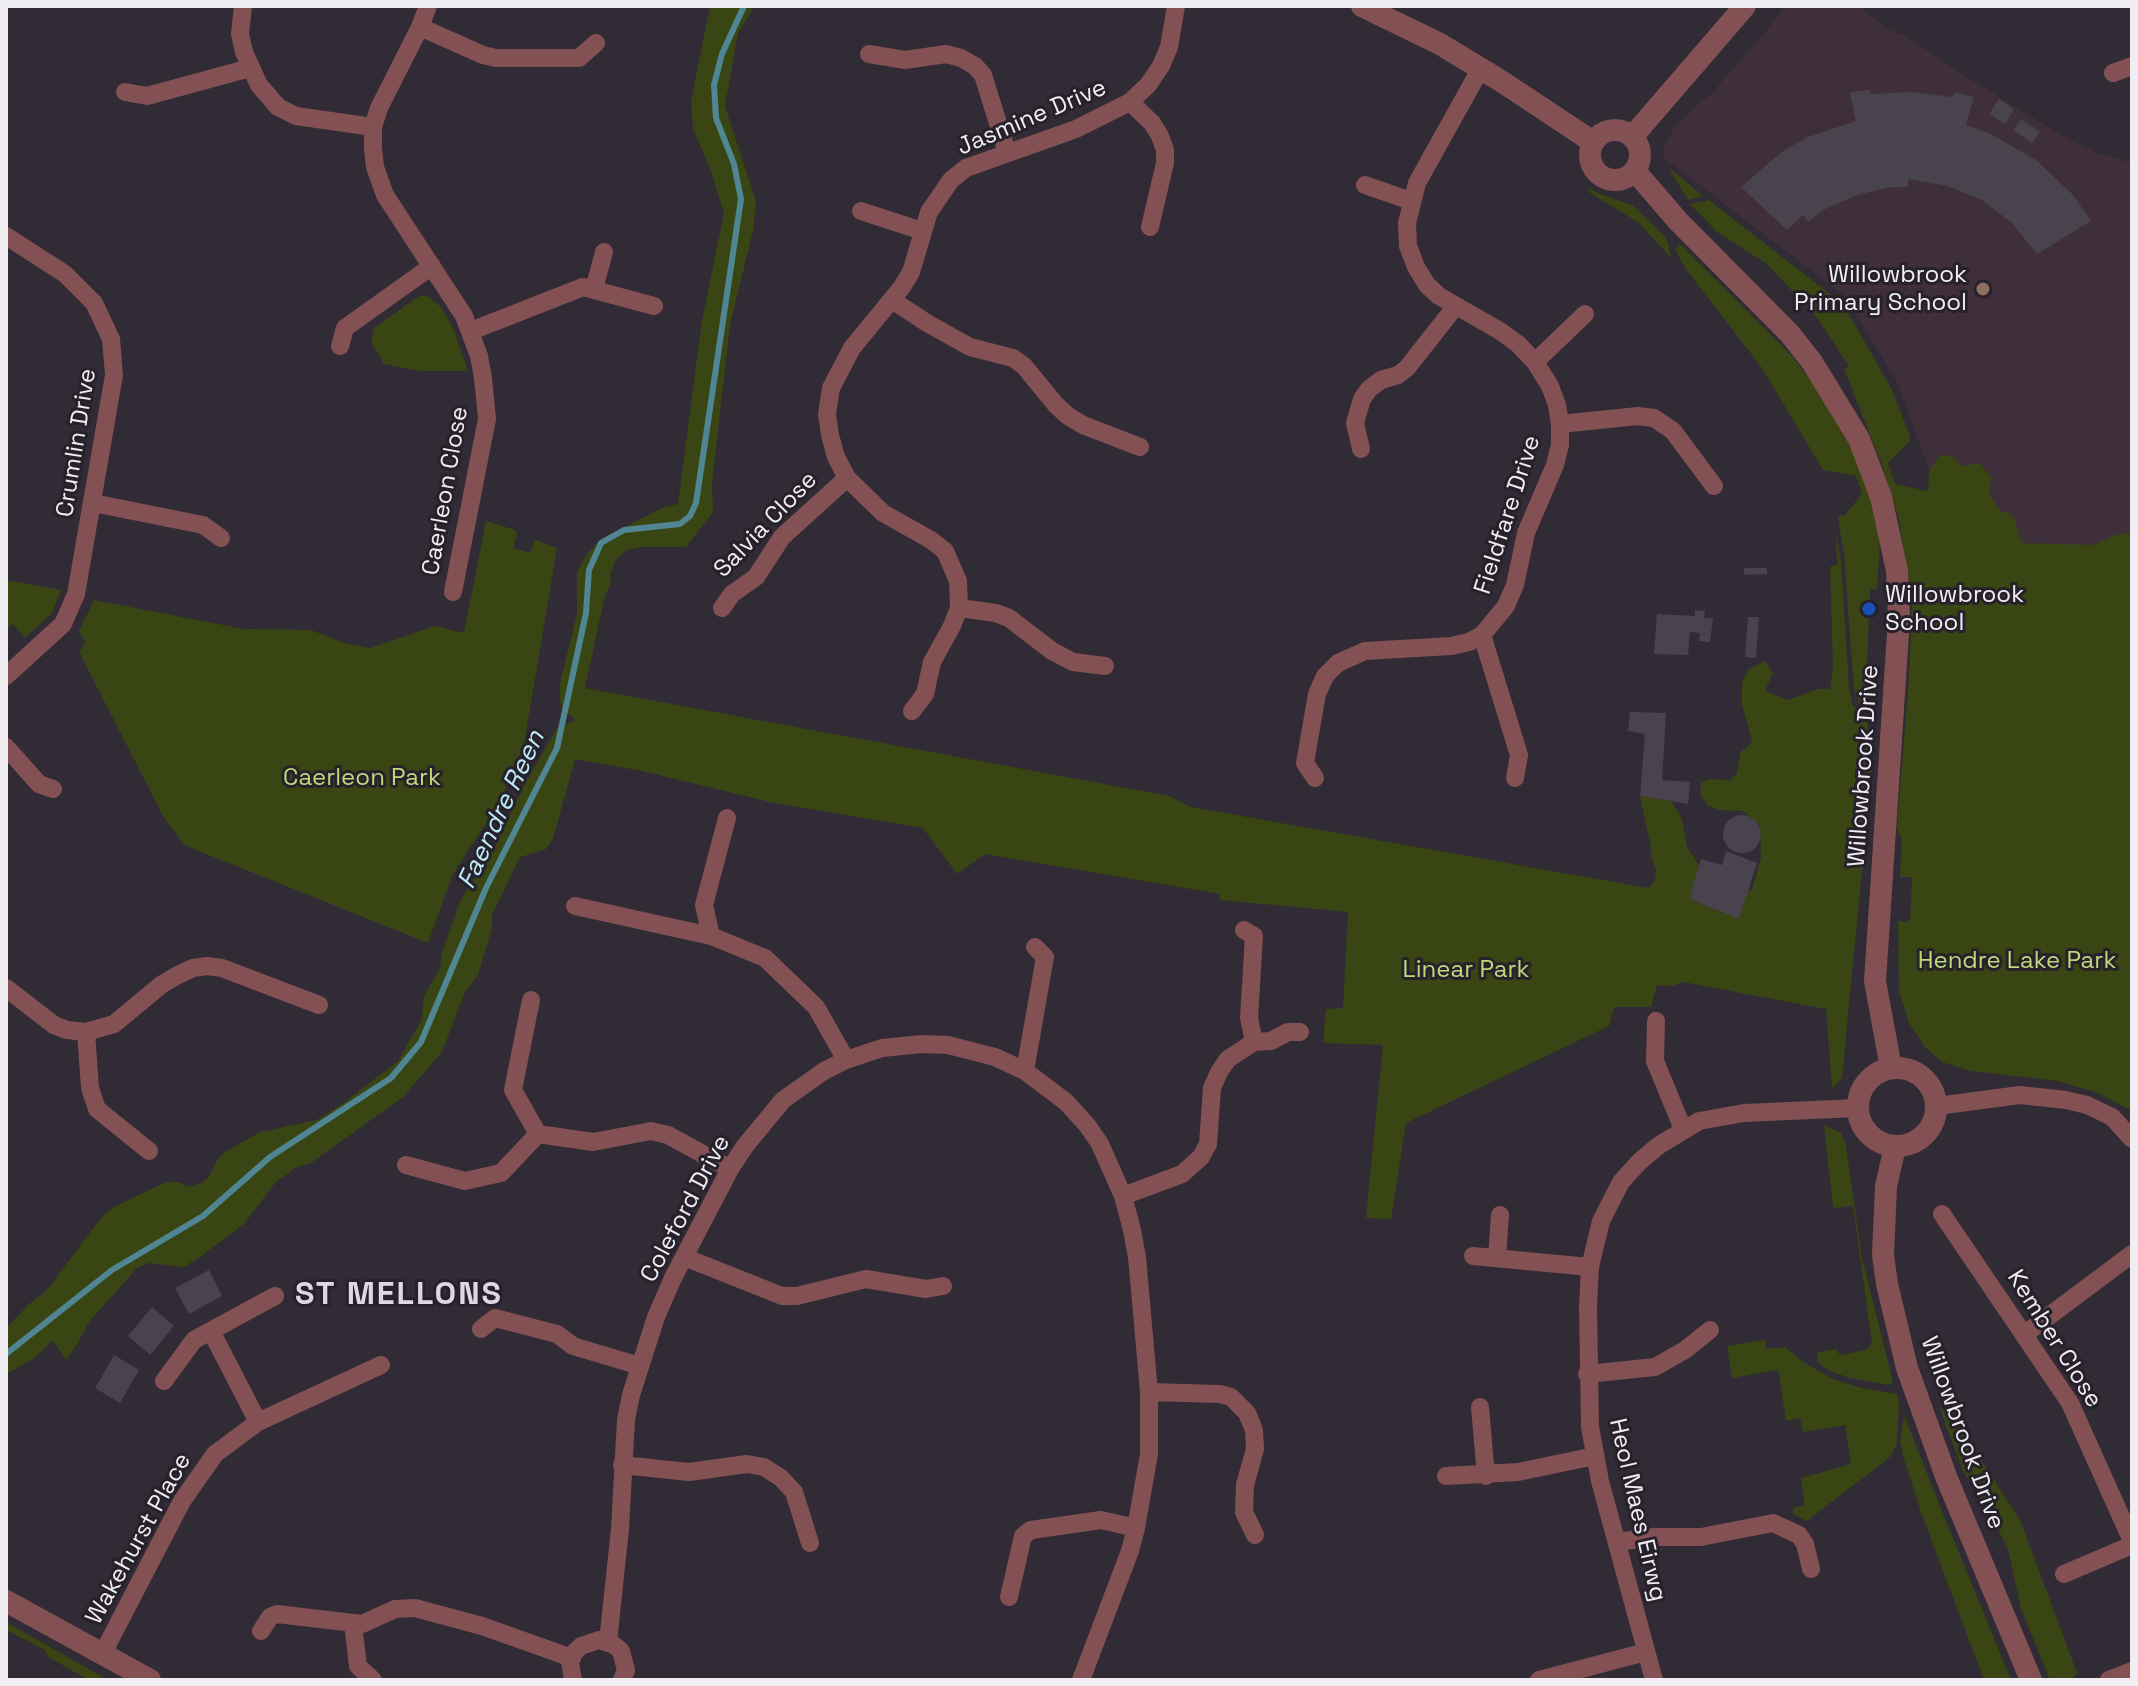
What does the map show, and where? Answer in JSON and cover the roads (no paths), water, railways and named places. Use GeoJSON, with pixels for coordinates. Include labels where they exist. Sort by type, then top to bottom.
{"type":"FeatureCollection","features":[{"type":"Feature","properties":{"kind":"street"},"geometry":{"type":"LineString","coordinates":[[243,6],[240,34],[250,68],[278,107],[296,116],[373,127]]}},
{"type":"Feature","properties":{"kind":"street","name":"Caerleon Close"},"geometry":{"type":"LineString","coordinates":[[428,6],[387,89],[373,127],[373,148],[379,182],[471,331],[483,378],[487,419],[453,592]]}},
{"type":"Feature","properties":{"kind":"street","name":"Jasmine Drive"},"geometry":{"type":"LineString","coordinates":[[959,608],[958,581],[945,551],[883,513],[847,478],[836,457],[830,435],[827,414],[831,388],[852,348],[911,272],[922,231],[938,195],[951,180],[966,168],[1076,129],[1130,102],[1148,85],[1161,66],[1169,47],[1176,6]]}},
{"type":"Feature","properties":{"kind":"street"},"geometry":{"type":"LineString","coordinates":[[1362,6],[1481,68],[1593,142]]}},
{"type":"Feature","properties":{"kind":"street"},"geometry":{"type":"LineString","coordinates":[[1633,136],[1745,6]]}},
{"type":"Feature","properties":{"kind":"street"},"geometry":{"type":"LineString","coordinates":[[420,27],[496,58],[579,58],[596,43]]}},
{"type":"Feature","properties":{"kind":"street"},"geometry":{"type":"LineString","coordinates":[[869,54],[905,60],[946,54],[975,66],[983,75],[1007,152]]}},
{"type":"Feature","properties":{"kind":"street"},"geometry":{"type":"LineString","coordinates":[[2113,73],[2132,66]]}},
{"type":"Feature","properties":{"kind":"street"},"geometry":{"type":"LineString","coordinates":[[125,92],[147,96],[250,68]]}},
{"type":"Feature","properties":{"kind":"street","name":"Fieldfare Drive"},"geometry":{"type":"LineString","coordinates":[[1481,68],[1417,183],[1407,223],[1408,246],[1427,285],[1455,307],[1500,331],[1535,362],[1550,386],[1560,424],[1560,445],[1555,465],[1526,533],[1515,585],[1506,606],[1482,635]]}},
{"type":"Feature","properties":{"kind":"street"},"geometry":{"type":"LineString","coordinates":[[1130,102],[1152,123],[1165,150],[1165,163],[1150,227]]}},
{"type":"Feature","properties":{"kind":"street"},"geometry":{"type":"LineString","coordinates":[[1612,130],[1633,136],[1641,157],[1635,171],[1629,177],[1613,181],[1598,174],[1590,159],[1593,142],[1604,132],[1612,130]]}},
{"type":"Feature","properties":{"kind":"street","name":"Willowbrook Drive"},"geometry":{"type":"LineString","coordinates":[[1635,171],[1678,221],[1772,315],[1812,362],[1859,439],[1881,497],[1897,571],[1899,618],[1875,981],[1891,1068]]}},
{"type":"Feature","properties":{"kind":"street"},"geometry":{"type":"LineString","coordinates":[[1365,185],[1411,201]]}},
{"type":"Feature","properties":{"kind":"street"},"geometry":{"type":"LineString","coordinates":[[861,211],[922,231]]}},
{"type":"Feature","properties":{"kind":"street","name":"Crumlin Drive"},"geometry":{"type":"LineString","coordinates":[[6,236],[80,287],[94,303],[111,339],[114,375],[76,594],[68,615],[51,636],[6,676]]}},
{"type":"Feature","properties":{"kind":"street"},"geometry":{"type":"LineString","coordinates":[[594,289],[604,252]]}},
{"type":"Feature","properties":{"kind":"street"},"geometry":{"type":"LineString","coordinates":[[340,346],[345,328],[432,266]]}},
{"type":"Feature","properties":{"kind":"street"},"geometry":{"type":"LineString","coordinates":[[471,331],[583,287],[654,306]]}},
{"type":"Feature","properties":{"kind":"street"},"geometry":{"type":"LineString","coordinates":[[892,300],[970,347],[1013,358],[1024,366],[1068,416],[1140,447]]}},
{"type":"Feature","properties":{"kind":"street"},"geometry":{"type":"LineString","coordinates":[[1361,449],[1355,423],[1362,399],[1381,380],[1398,375],[1407,368],[1455,307]]}},
{"type":"Feature","properties":{"kind":"street"},"geometry":{"type":"LineString","coordinates":[[1535,362],[1585,314]]}},
{"type":"Feature","properties":{"kind":"street"},"geometry":{"type":"LineString","coordinates":[[1560,424],[1638,416],[1654,418],[1673,431],[1714,486]]}},
{"type":"Feature","properties":{"kind":"street","name":"Salvia Close"},"geometry":{"type":"LineString","coordinates":[[722,608],[732,594],[756,577],[782,537],[847,478]]}},
{"type":"Feature","properties":{"kind":"street"},"geometry":{"type":"LineString","coordinates":[[93,503],[203,525],[221,538]]}},
{"type":"Feature","properties":{"kind":"street"},"geometry":{"type":"LineString","coordinates":[[912,711],[925,694],[932,662],[959,608],[1009,618],[1052,651],[1073,662],[1105,666]]}},
{"type":"Feature","properties":{"kind":"street"},"geometry":{"type":"LineString","coordinates":[[1315,778],[1305,763],[1317,694],[1325,676],[1338,663],[1365,651],[1451,646],[1482,635],[1519,755],[1515,778]]}},
{"type":"Feature","properties":{"kind":"street"},"geometry":{"type":"LineString","coordinates":[[6,747],[39,784],[53,789]]}},
{"type":"Feature","properties":{"kind":"street"},"geometry":{"type":"LineString","coordinates":[[711,936],[704,905],[727,818]]}},
{"type":"Feature","properties":{"kind":"street"},"geometry":{"type":"LineString","coordinates":[[575,906],[711,936],[765,958],[816,1007],[846,1060]]}},
{"type":"Feature","properties":{"kind":"street"},"geometry":{"type":"LineString","coordinates":[[1244,930],[1254,936],[1249,1018],[1254,1042]]}},
{"type":"Feature","properties":{"kind":"street"},"geometry":{"type":"LineString","coordinates":[[1025,1071],[1045,957],[1035,947]]}},
{"type":"Feature","properties":{"kind":"street"},"geometry":{"type":"LineString","coordinates":[[6,988],[54,1025],[86,1032],[114,1024],[161,985],[193,968],[207,966],[222,968],[319,1005]]}},
{"type":"Feature","properties":{"kind":"street"},"geometry":{"type":"LineString","coordinates":[[531,1000],[513,1090],[538,1134],[593,1142],[660,1132],[730,1169]]}},
{"type":"Feature","properties":{"kind":"street"},"geometry":{"type":"LineString","coordinates":[[1656,1021],[1655,1061],[1683,1129]]}},
{"type":"Feature","properties":{"kind":"street"},"geometry":{"type":"LineString","coordinates":[[86,1032],[90,1088],[97,1109],[149,1151]]}},
{"type":"Feature","properties":{"kind":"street"},"geometry":{"type":"LineString","coordinates":[[1123,1196],[1182,1174],[1201,1157],[1208,1144],[1212,1088],[1228,1059],[1254,1042],[1271,1041],[1288,1032],[1300,1032]]}},
{"type":"Feature","properties":{"kind":"street","name":"Coleford Drive"},"geometry":{"type":"LineString","coordinates":[[608,1642],[620,1529],[626,1420],[656,1317],[730,1169],[783,1100],[800,1086],[846,1060],[902,1045],[948,1045],[995,1057],[1025,1071],[1045,1084],[1087,1125],[1105,1154],[1123,1196],[1137,1257],[1149,1392],[1149,1454],[1136,1528],[1081,1680]]}},
{"type":"Feature","properties":{"kind":"street"},"geometry":{"type":"LineString","coordinates":[[1891,1068],[1905,1068],[1927,1081],[1937,1106],[1929,1130],[1908,1146],[1895,1147],[1873,1139],[1859,1120],[1857,1108],[1863,1086],[1880,1071],[1891,1068]]}},
{"type":"Feature","properties":{"kind":"street"},"geometry":{"type":"LineString","coordinates":[[1937,1106],[2020,1095],[2066,1100],[2087,1105],[2112,1117],[2132,1139]]}},
{"type":"Feature","properties":{"kind":"street","name":"Heol Maes Eirwg"},"geometry":{"type":"LineString","coordinates":[[1654,1680],[1590,1427],[1587,1374],[1590,1267],[1601,1221],[1621,1182],[1639,1162],[1683,1129],[1699,1121],[1724,1115],[1857,1108]]}},
{"type":"Feature","properties":{"kind":"street"},"geometry":{"type":"LineString","coordinates":[[406,1165],[465,1181],[501,1173],[538,1134]]}},
{"type":"Feature","properties":{"kind":"street","name":"Willowbrook Drive"},"geometry":{"type":"LineString","coordinates":[[1895,1147],[1886,1186],[1883,1255],[1907,1368],[1947,1479],[2031,1680]]}},
{"type":"Feature","properties":{"kind":"street","name":"Kember Close"},"geometry":{"type":"LineString","coordinates":[[1942,1214],[2070,1403],[2124,1498],[2132,1543]]}},
{"type":"Feature","properties":{"kind":"street"},"geometry":{"type":"LineString","coordinates":[[1497,1258],[1500,1215]]}},
{"type":"Feature","properties":{"kind":"street"},"geometry":{"type":"LineString","coordinates":[[2025,1334],[2132,1254]]}},
{"type":"Feature","properties":{"kind":"street"},"geometry":{"type":"LineString","coordinates":[[1473,1256],[1590,1267]]}},
{"type":"Feature","properties":{"kind":"street"},"geometry":{"type":"LineString","coordinates":[[684,1257],[782,1296],[797,1296],[866,1279],[926,1289],[943,1286]]}},
{"type":"Feature","properties":{"kind":"street"},"geometry":{"type":"LineString","coordinates":[[164,1381],[194,1340],[275,1296]]}},
{"type":"Feature","properties":{"kind":"street"},"geometry":{"type":"LineString","coordinates":[[481,1329],[495,1318],[557,1334],[573,1346],[640,1366]]}},
{"type":"Feature","properties":{"kind":"street"},"geometry":{"type":"LineString","coordinates":[[1587,1374],[1655,1367],[1685,1350],[1710,1330]]}},
{"type":"Feature","properties":{"kind":"street"},"geometry":{"type":"LineString","coordinates":[[211,1331],[258,1422]]}},
{"type":"Feature","properties":{"kind":"street","name":"Wakehurst Place"},"geometry":{"type":"LineString","coordinates":[[103,1653],[182,1501],[215,1454],[258,1422],[381,1365]]}},
{"type":"Feature","properties":{"kind":"street"},"geometry":{"type":"LineString","coordinates":[[1149,1392],[1220,1394],[1231,1397],[1247,1413],[1254,1430],[1255,1449],[1245,1485],[1244,1512],[1255,1535]]}},
{"type":"Feature","properties":{"kind":"street"},"geometry":{"type":"LineString","coordinates":[[1480,1407],[1486,1476]]}},
{"type":"Feature","properties":{"kind":"street"},"geometry":{"type":"LineString","coordinates":[[1446,1476],[1486,1476],[1595,1456]]}},
{"type":"Feature","properties":{"kind":"street"},"geometry":{"type":"LineString","coordinates":[[622,1465],[689,1472],[747,1464],[764,1467],[781,1478],[794,1492],[810,1543]]}},
{"type":"Feature","properties":{"kind":"street"},"geometry":{"type":"LineString","coordinates":[[1009,1597],[1023,1536],[1031,1530],[1101,1520],[1136,1528]]}},
{"type":"Feature","properties":{"kind":"street"},"geometry":{"type":"LineString","coordinates":[[1617,1542],[1653,1537],[1701,1537],[1773,1523],[1799,1535],[1805,1544],[1811,1569]]}},
{"type":"Feature","properties":{"kind":"street"},"geometry":{"type":"LineString","coordinates":[[2064,1574],[2132,1543]]}},
{"type":"Feature","properties":{"kind":"street"},"geometry":{"type":"LineString","coordinates":[[6,1601],[150,1680]]}},
{"type":"Feature","properties":{"kind":"street"},"geometry":{"type":"LineString","coordinates":[[261,1631],[270,1617],[277,1614],[362,1624],[395,1609],[415,1608],[482,1626],[572,1658]]}},
{"type":"Feature","properties":{"kind":"street"},"geometry":{"type":"LineString","coordinates":[[353,1624],[358,1666],[373,1680]]}},
{"type":"Feature","properties":{"kind":"street"},"geometry":{"type":"LineString","coordinates":[[573,1680],[570,1671],[572,1658],[589,1641],[608,1642],[621,1651],[628,1679]]}},
{"type":"Feature","properties":{"kind":"street"},"geometry":{"type":"LineString","coordinates":[[1539,1680],[1646,1652]]}},
{"type":"Feature","properties":{"kind":"street"},"geometry":{"type":"LineString","coordinates":[[2109,1680],[2132,1671]]}},
{"type":"Feature","properties":{"kind":"waterway","name":"Faendre Reen"},"geometry":{"type":"LineString","coordinates":[[6,1354],[112,1270],[203,1216],[270,1157],[391,1078],[421,1042],[486,888],[557,748],[586,613],[589,570],[601,543],[624,530],[680,524],[690,516],[696,503],[741,199],[734,164],[716,118],[714,85],[722,54],[744,6]]}},
{"type":"Feature","properties":{"kind":"place","name":"Willowbrook Primary School"},"geometry":{"type":"Point","coordinates":[1983,289]}},
{"type":"Feature","properties":{"kind":"place","name":"Willowbrook School"},"geometry":{"type":"Point","coordinates":[1869,609]}},
{"type":"Feature","properties":{"kind":"district","name":"ST MELLONS"},"geometry":{"type":"Point","coordinates":[399,1295]}},
{"type":"Feature","properties":{"kind":"park label","name":"Caerleon Park"},"geometry":{"type":"Point","coordinates":[362,778]}},
{"type":"Feature","properties":{"kind":"park label","name":"Hendre Lake Park"},"geometry":{"type":"Point","coordinates":[2017,961]}},
{"type":"Feature","properties":{"kind":"park label","name":"Linear Park"},"geometry":{"type":"Point","coordinates":[1466,970]}}]}
